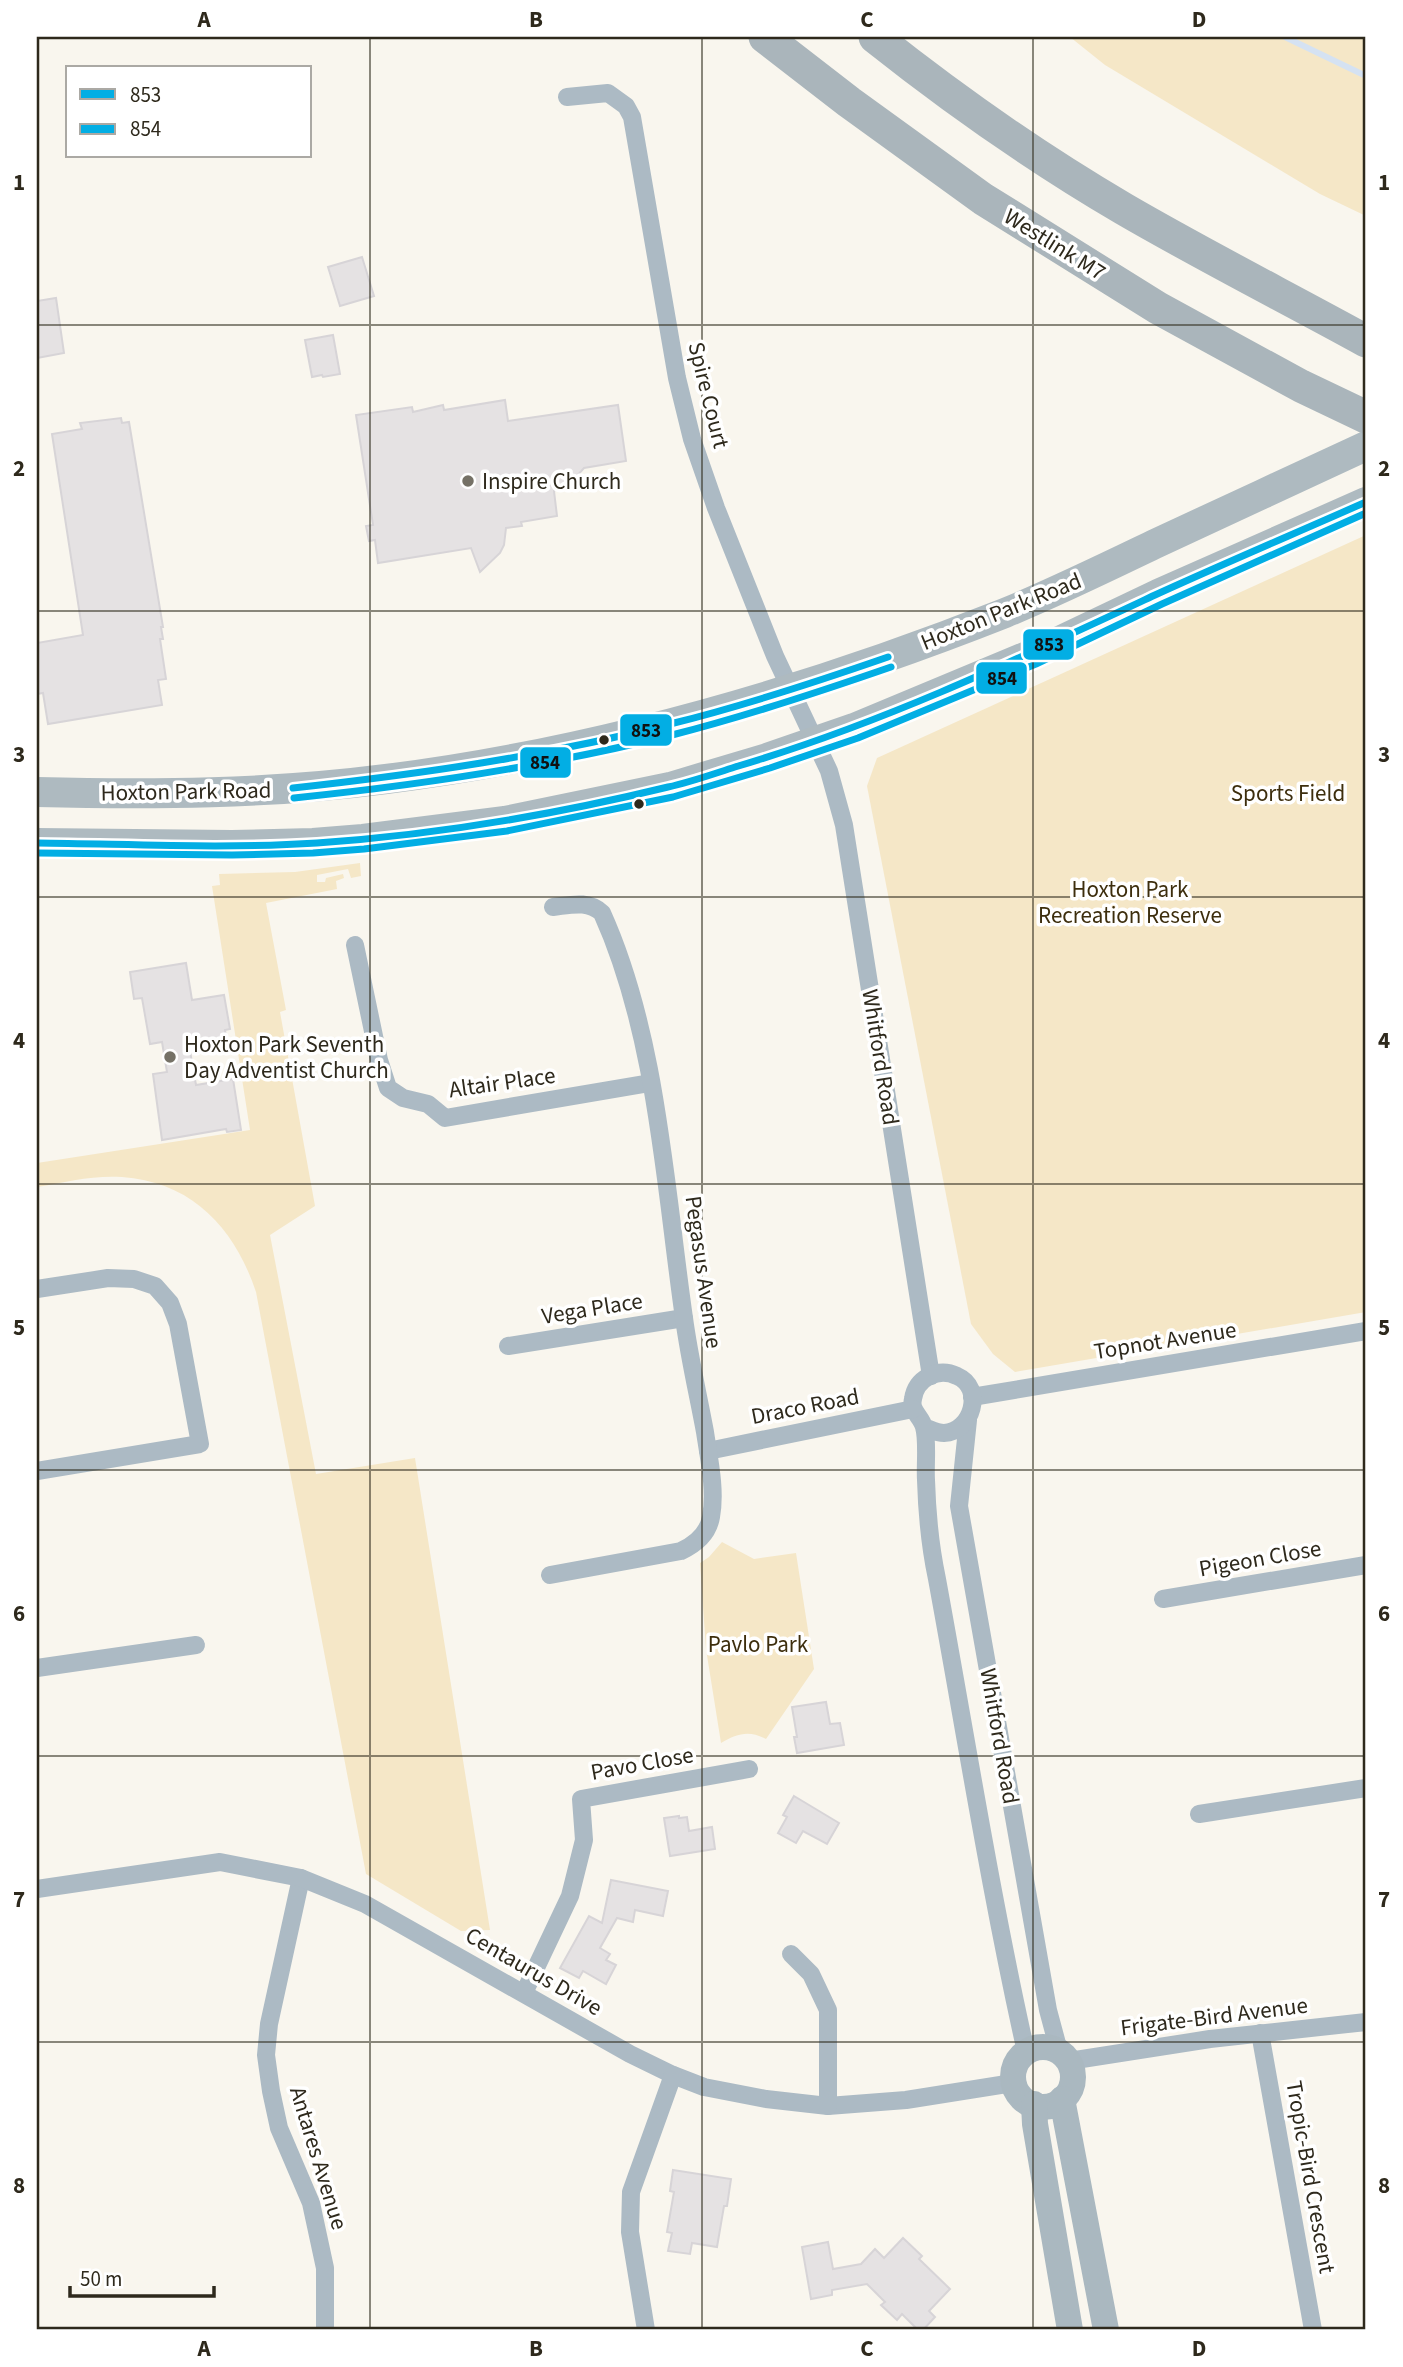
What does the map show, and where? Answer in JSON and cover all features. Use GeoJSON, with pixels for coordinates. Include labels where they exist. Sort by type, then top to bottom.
{"type":"FeatureCollection","features":[{"type":"Feature","properties":{"kind":"highway","name":"Westlink M7"},"geometry":{"type":"LineString","coordinates":[[765,37],[983,199],[1158,308],[1301,386],[1366,417]]}},
{"type":"Feature","properties":{"kind":"highway"},"geometry":{"type":"LineString","coordinates":[[875,37],[935,84],[1124,209],[1366,341]]}},
{"type":"Feature","properties":{"kind":"main road","name":"Hoxton Park Road"},"geometry":{"type":"LineString","coordinates":[[37,792],[138,795],[281,789],[383,780],[587,745],[792,690],[1007,612],[1366,446]]}},
{"type":"Feature","properties":{"kind":"main road","name":"Hoxton Park Road"},"geometry":{"type":"LineString","coordinates":[[37,843],[155,846],[313,843],[444,830],[551,812],[670,787],[855,728],[1032,654],[1157,594],[1366,502]]}},
{"type":"Feature","properties":{"kind":"street","name":"Spire Court"},"geometry":{"type":"LineString","coordinates":[[567,97],[608,93],[626,106],[632,117],[677,378],[692,439],[721,520],[779,664],[816,741]]}},
{"type":"Feature","properties":{"kind":"street","name":"Whitford Road"},"geometry":{"type":"LineString","coordinates":[[816,741],[829,771],[844,825],[931,1376]]}},
{"type":"Feature","properties":{"kind":"street","name":"Pegasus Avenue"},"geometry":{"type":"LineString","coordinates":[[550,1575],[663,1555],[694,1544],[704,1534],[710,1520],[712,1504],[708,1451],[684,1318],[671,1211],[650,1083],[629,986],[603,913],[594,905],[553,907]]}},
{"type":"Feature","properties":{"kind":"street","name":"Altair Place"},"geometry":{"type":"LineString","coordinates":[[355,946],[379,1060],[388,1088],[403,1098],[428,1104],[445,1118],[650,1083]]}},
{"type":"Feature","properties":{"kind":"street"},"geometry":{"type":"LineString","coordinates":[[37,1289],[108,1278],[134,1279],[155,1286],[170,1303],[177,1324],[200,1444],[37,1471]]}},
{"type":"Feature","properties":{"kind":"street","name":"Vega Place"},"geometry":{"type":"LineString","coordinates":[[508,1346],[684,1318]]}},
{"type":"Feature","properties":{"kind":"street","name":"Topnot Avenue"},"geometry":{"type":"LineString","coordinates":[[971,1397],[1366,1331]]}},
{"type":"Feature","properties":{"kind":"street"},"geometry":{"type":"LineString","coordinates":[[940,1372],[958,1376],[969,1387],[974,1405],[968,1420],[954,1431],[942,1433],[924,1427],[913,1409],[915,1389],[925,1377],[931,1376],[940,1372]]}},
{"type":"Feature","properties":{"kind":"street","name":"Draco Road"},"geometry":{"type":"LineString","coordinates":[[708,1451],[913,1409]]}},
{"type":"Feature","properties":{"kind":"street","name":"Whitford Road"},"geometry":{"type":"LineString","coordinates":[[968,1420],[959,1506],[1048,2010],[1064,2056]]}},
{"type":"Feature","properties":{"kind":"street","name":"Whitford Road"},"geometry":{"type":"LineString","coordinates":[[924,1427],[930,1542],[1026,2052]]}},
{"type":"Feature","properties":{"kind":"street","name":"Pigeon Close"},"geometry":{"type":"LineString","coordinates":[[1163,1600],[1366,1565]]}},
{"type":"Feature","properties":{"kind":"street"},"geometry":{"type":"LineString","coordinates":[[37,1668],[196,1645]]}},
{"type":"Feature","properties":{"kind":"street","name":"Pavo Close"},"geometry":{"type":"LineString","coordinates":[[524,1993],[570,1896],[584,1840],[581,1799],[749,1769]]}},
{"type":"Feature","properties":{"kind":"street"},"geometry":{"type":"LineString","coordinates":[[1199,1814],[1366,1788]]}},
{"type":"Feature","properties":{"kind":"street","name":"Centaurus Drive"},"geometry":{"type":"LineString","coordinates":[[37,1889],[220,1862],[301,1878],[365,1904],[630,2054],[704,2087],[766,2099],[828,2106],[906,2100],[1013,2083]]}},
{"type":"Feature","properties":{"kind":"street","name":"Antares Avenue"},"geometry":{"type":"LineString","coordinates":[[301,1878],[269,2024],[266,2055],[279,2128],[311,2203],[325,2268],[326,2330]]}},
{"type":"Feature","properties":{"kind":"street"},"geometry":{"type":"LineString","coordinates":[[792,1954],[811,1974],[828,2010],[828,2106]]}},
{"type":"Feature","properties":{"kind":"street","name":"Frigate-Bird Avenue"},"geometry":{"type":"LineString","coordinates":[[1064,2056],[1366,2022]]}},
{"type":"Feature","properties":{"kind":"street","name":"Tropic-Bird Crescent"},"geometry":{"type":"LineString","coordinates":[[1260,2033],[1313,2330]]}},
{"type":"Feature","properties":{"kind":"street"},"geometry":{"type":"LineString","coordinates":[[1041,2046],[1064,2056],[1074,2079],[1068,2094],[1055,2105],[1042,2108],[1024,2101],[1013,2083],[1016,2064],[1026,2052],[1041,2046]]}},
{"type":"Feature","properties":{"kind":"street"},"geometry":{"type":"LineString","coordinates":[[646,2330],[630,2232],[631,2192],[673,2075]]}},
{"type":"Feature","properties":{"kind":"street"},"geometry":{"type":"LineString","coordinates":[[1062,2099],[1106,2330]]}},
{"type":"Feature","properties":{"kind":"street"},"geometry":{"type":"LineString","coordinates":[[1034,2104],[1035,2124],[1070,2330]]}},
{"type":"Feature","properties":{"kind":"green space"},"geometry":{"type":"Polygon","coordinates":[[[1070,37],[1366,37],[1366,216],[1320,194],[1105,65],[1070,37]]]}},
{"type":"Feature","properties":{"kind":"green space","name":"Hoxton Park Recreation Reserve"},"geometry":{"type":"Polygon","coordinates":[[[1366,535],[1366,1312],[1015,1372],[993,1354],[971,1324],[867,786],[877,758],[1366,535]]]}},
{"type":"Feature","properties":{"kind":"green space"},"geometry":{"type":"Polygon","coordinates":[[[360,863],[361,876],[351,878],[348,869],[317,875],[317,882],[325,882],[326,878],[343,874],[344,878],[336,881],[337,889],[266,903],[286,1010],[280,1012],[315,1206],[270,1235],[316,1474],[415,1458],[490,1930],[461,1931],[366,1874],[256,1292],[236,1248],[208,1213],[170,1188],[122,1177],[80,1179],[37,1187],[37,1163],[250,1130],[212,886],[220,885],[219,874],[295,872],[360,863]]]}},
{"type":"Feature","properties":{"kind":"green space","name":"Pavlo Park"},"geometry":{"type":"Polygon","coordinates":[[[722,1542],[754,1559],[796,1553],[814,1669],[766,1739],[754,1734],[744,1734],[721,1743],[706,1649],[700,1563],[722,1542]]]}},
{"type":"Feature","properties":{"kind":"building"},"geometry":{"type":"Polygon","coordinates":[[[362,257],[374,296],[340,306],[328,267],[362,257]]]}},
{"type":"Feature","properties":{"kind":"building"},"geometry":{"type":"Polygon","coordinates":[[[56,298],[64,353],[37,358],[37,301],[56,298]]]}},
{"type":"Feature","properties":{"kind":"building"},"geometry":{"type":"Polygon","coordinates":[[[333,335],[340,374],[312,377],[305,340],[333,335]]]}},
{"type":"Feature","properties":{"kind":"building","name":"Inspire Church"},"geometry":{"type":"Polygon","coordinates":[[[505,400],[508,421],[618,405],[626,461],[584,468],[576,477],[554,491],[557,516],[521,522],[522,526],[506,528],[500,553],[480,572],[471,548],[378,563],[375,540],[369,541],[366,526],[373,525],[356,415],[412,407],[413,412],[443,405],[444,410],[505,400]]]}},
{"type":"Feature","properties":{"kind":"building"},"geometry":{"type":"Polygon","coordinates":[[[121,418],[122,423],[129,422],[163,627],[163,639],[160,639],[166,679],[158,680],[162,705],[48,724],[43,693],[37,694],[37,643],[83,635],[52,434],[82,429],[80,423],[121,418]]]}},
{"type":"Feature","properties":{"kind":"building","name":"Hoxton Park Seventh Day Adventist Church"},"geometry":{"type":"Polygon","coordinates":[[[186,963],[192,1000],[224,995],[230,1029],[225,1030],[227,1045],[190,1051],[196,1085],[233,1079],[241,1130],[227,1132],[226,1129],[162,1140],[153,1074],[167,1072],[162,1042],[150,1044],[142,998],[134,999],[130,972],[186,963]]]}},
{"type":"Feature","properties":{"kind":"building"},"geometry":{"type":"Polygon","coordinates":[[[826,1702],[830,1724],[840,1723],[844,1745],[797,1753],[792,1707],[826,1702]]]}},
{"type":"Feature","properties":{"kind":"building"},"geometry":{"type":"Polygon","coordinates":[[[794,1796],[839,1823],[827,1844],[803,1831],[796,1843],[778,1833],[787,1817],[783,1815],[794,1796]]]}},
{"type":"Feature","properties":{"kind":"building"},"geometry":{"type":"Polygon","coordinates":[[[687,1817],[689,1831],[712,1827],[715,1849],[670,1856],[664,1818],[687,1817]]]}},
{"type":"Feature","properties":{"kind":"building"},"geometry":{"type":"Polygon","coordinates":[[[611,1880],[668,1891],[663,1916],[635,1910],[633,1922],[617,1918],[600,1948],[610,1954],[606,1960],[616,1965],[606,1984],[583,1971],[579,1978],[560,1968],[589,1916],[602,1923],[611,1880]]]}},
{"type":"Feature","properties":{"kind":"building"},"geometry":{"type":"Polygon","coordinates":[[[673,2170],[731,2179],[717,2247],[692,2243],[690,2254],[668,2251],[672,2233],[667,2232],[674,2192],[670,2191],[673,2170]]]}},
{"type":"Feature","properties":{"kind":"building"},"geometry":{"type":"Polygon","coordinates":[[[903,2238],[922,2256],[919,2259],[950,2289],[929,2311],[935,2317],[923,2330],[918,2330],[902,2314],[897,2320],[881,2305],[885,2302],[867,2284],[832,2290],[832,2295],[811,2299],[802,2247],[828,2242],[833,2269],[861,2264],[875,2249],[884,2258],[903,2238]]]}},
{"type":"Feature","properties":{"kind":"waterway"},"geometry":{"type":"LineString","coordinates":[[1285,37],[1366,76]]}},
{"type":"Feature","properties":{"kind":"transit line","name":"853"},"geometry":{"type":"LineString","coordinates":[[37,843],[177,846],[317,843],[494,823],[677,785],[789,750],[896,711],[1366,502]]}},
{"type":"Feature","properties":{"kind":"transit line","name":"854"},"geometry":{"type":"LineString","coordinates":[[37,853],[232,855],[364,849],[507,831],[673,797],[858,738],[1036,664],[1162,604],[1366,513]]}},
{"type":"Feature","properties":{"kind":"transit line","name":"853"},"geometry":{"type":"LineString","coordinates":[[293,788],[483,763],[577,746],[698,717],[888,657]]}},
{"type":"Feature","properties":{"kind":"transit line","name":"854"},"geometry":{"type":"LineString","coordinates":[[294,798],[484,773],[625,746],[755,712],[891,667]]}},
{"type":"Feature","properties":{"kind":"place","name":"Inspire Church"},"geometry":{"type":"Point","coordinates":[468,481]}},
{"type":"Feature","properties":{"kind":"place","name":"Hoxton Park Seventh Day Adventist Church"},"geometry":{"type":"Point","coordinates":[170,1057]}},
{"type":"Feature","properties":{"kind":"park label","name":"Sports Field"},"geometry":{"type":"Point","coordinates":[1288,793]}}]}
